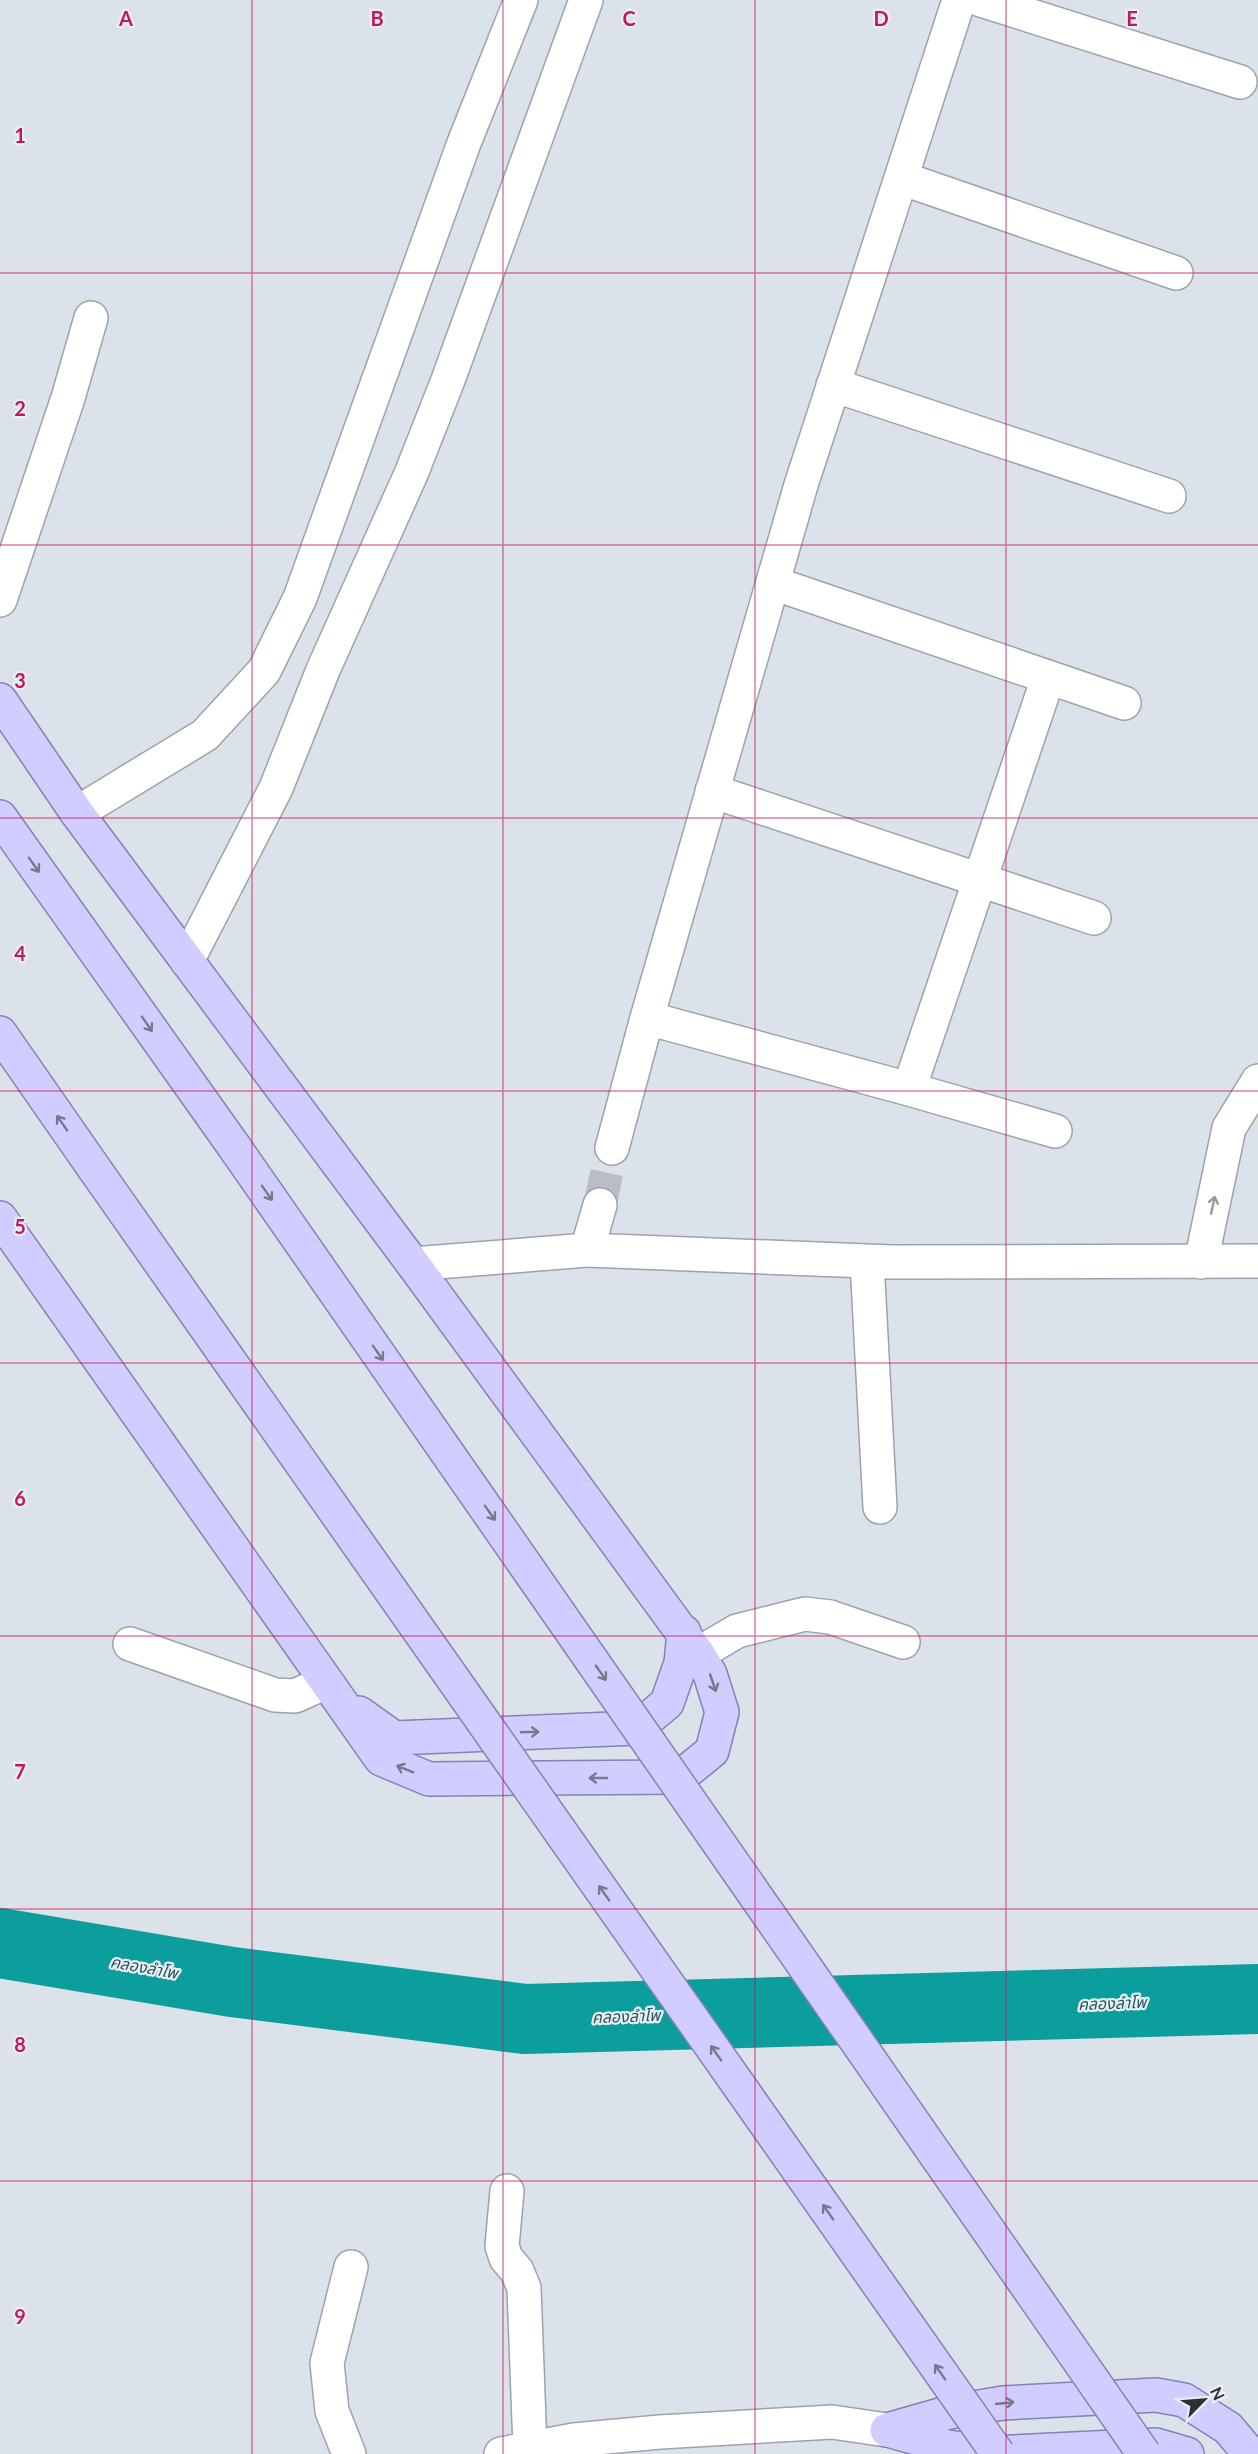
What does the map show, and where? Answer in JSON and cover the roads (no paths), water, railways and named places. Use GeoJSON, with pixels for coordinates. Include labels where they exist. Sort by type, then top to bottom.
{"type":"FeatureCollection","features":[{"type":"Feature","properties":{"kind":"main road"},"geometry":{"type":"LineString","coordinates":[[0,700],[77,813],[413,1264],[691,1643],[710,1674],[722,1712],[712,1752],[681,1777],[429,1779],[381,1759],[0,1218]]}},
{"type":"Feature","properties":{"kind":"main road"},"geometry":{"type":"LineString","coordinates":[[0,817],[233,1145],[1144,2454]]}},
{"type":"Feature","properties":{"kind":"main road"},"geometry":{"type":"LineString","coordinates":[[0,1033],[998,2454]]}},
{"type":"Feature","properties":{"kind":"main road"},"geometry":{"type":"LineString","coordinates":[[332,1690],[394,1738],[637,1728],[667,1703],[681,1663],[691,1643]]}},
{"type":"Feature","properties":{"kind":"main road"},"geometry":{"type":"LineString","coordinates":[[894,2442],[950,2412],[1003,2403],[1156,2395],[1184,2400],[1228,2428],[1250,2454]]}},
{"type":"Feature","properties":{"kind":"main road"},"geometry":{"type":"LineString","coordinates":[[894,2442],[992,2453],[1156,2445],[1187,2454]]}},
{"type":"Feature","properties":{"kind":"street"},"geometry":{"type":"LineString","coordinates":[[77,813],[204,735],[264,671],[300,598],[464,143],[521,0]]}},
{"type":"Feature","properties":{"kind":"street"},"geometry":{"type":"LineString","coordinates":[[187,961],[276,788],[323,670],[411,474],[448,380],[586,0]]}},
{"type":"Feature","properties":{"kind":"street"},"geometry":{"type":"LineString","coordinates":[[612,1148],[647,1018],[801,485],[959,0]]}},
{"type":"Feature","properties":{"kind":"street"},"geometry":{"type":"LineString","coordinates":[[981,0],[1240,82]]}},
{"type":"Feature","properties":{"kind":"street"},"geometry":{"type":"LineString","coordinates":[[901,178],[1176,273]]}},
{"type":"Feature","properties":{"kind":"street"},"geometry":{"type":"LineString","coordinates":[[0,600],[68,398],[91,318]]}},
{"type":"Feature","properties":{"kind":"street"},"geometry":{"type":"LineString","coordinates":[[833,385],[1169,496]]}},
{"type":"Feature","properties":{"kind":"street"},"geometry":{"type":"LineString","coordinates":[[773,583],[1124,703]]}},
{"type":"Feature","properties":{"kind":"street"},"geometry":{"type":"LineString","coordinates":[[909,1089],[1048,678]]}},
{"type":"Feature","properties":{"kind":"street"},"geometry":{"type":"LineString","coordinates":[[712,791],[1094,918]]}},
{"type":"Feature","properties":{"kind":"street"},"geometry":{"type":"LineString","coordinates":[[647,1018],[1055,1131]]}},
{"type":"Feature","properties":{"kind":"street"},"geometry":{"type":"LineString","coordinates":[[1201,1262],[1229,1128],[1258,1082]]}},
{"type":"Feature","properties":{"kind":"street"},"geometry":{"type":"LineString","coordinates":[[587,1250],[600,1205]]}},
{"type":"Feature","properties":{"kind":"street"},"geometry":{"type":"LineString","coordinates":[[413,1264],[587,1250],[867,1261],[1201,1262],[1257,1256]]}},
{"type":"Feature","properties":{"kind":"street"},"geometry":{"type":"LineString","coordinates":[[867,1261],[880,1507]]}},
{"type":"Feature","properties":{"kind":"street"},"geometry":{"type":"LineString","coordinates":[[691,1643],[805,1614],[830,1617],[903,1642]]}},
{"type":"Feature","properties":{"kind":"street"},"geometry":{"type":"LineString","coordinates":[[130,1644],[275,1695],[295,1696],[332,1690]]}},
{"type":"Feature","properties":{"kind":"street"},"geometry":{"type":"LineString","coordinates":[[507,2191],[501,2246],[506,2258],[517,2271],[524,2288],[515,2451],[574,2440],[619,2445],[832,2422],[894,2442]]}},
{"type":"Feature","properties":{"kind":"street"},"geometry":{"type":"LineString","coordinates":[[349,2454],[332,2411],[327,2363],[351,2267]]}},
{"type":"Feature","properties":{"kind":"waterway","name":"คลองลำโพ"},"geometry":{"type":"LineString","coordinates":[[0,1943],[232,1982],[525,2019],[1258,1999]]}},
{"type":"Feature","properties":{"kind":"tunnel"},"geometry":{"type":"LineString","coordinates":[[600,1205],[612,1148]]}}]}
